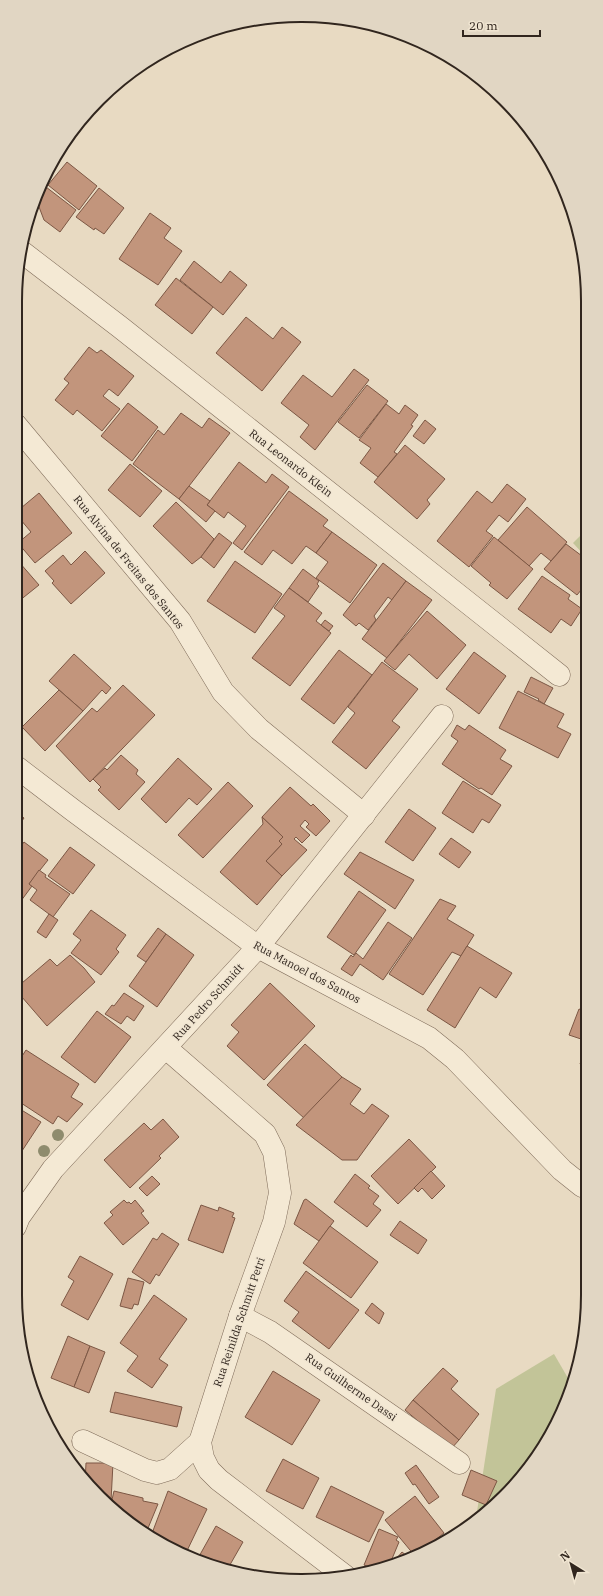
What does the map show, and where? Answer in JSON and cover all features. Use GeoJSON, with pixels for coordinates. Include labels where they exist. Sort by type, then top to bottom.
{"type":"FeatureCollection","features":[{"type":"Feature","properties":{"kind":"street","name":"Rua Leonardo Klein"},"geometry":{"type":"LineString","coordinates":[[26,255],[120,327],[559,675]]}},
{"type":"Feature","properties":{"kind":"street","name":"Rua Alvina de Freitas dos Santos"},"geometry":{"type":"LineString","coordinates":[[22,432],[180,621],[223,692],[259,729],[364,814]]}},
{"type":"Feature","properties":{"kind":"street","name":"Rua Pedro Schmidt"},"geometry":{"type":"LineString","coordinates":[[22,1213],[53,1169],[258,947],[442,716]]}},
{"type":"Feature","properties":{"kind":"street","name":"Rua Manoel dos Santos"},"geometry":{"type":"LineString","coordinates":[[22,771],[258,947],[429,1038],[455,1059],[562,1170],[581,1185]]}},
{"type":"Feature","properties":{"kind":"street","name":"Rua Reinilda Schmitt Petri"},"geometry":{"type":"LineString","coordinates":[[166,1048],[265,1134],[274,1152],[280,1194],[274,1222],[240,1316],[200,1442]]}},
{"type":"Feature","properties":{"kind":"street","name":"Rua Guilherme Dassi"},"geometry":{"type":"LineString","coordinates":[[240,1316],[284,1340],[459,1463]]}},
{"type":"Feature","properties":{"kind":"street"},"geometry":{"type":"LineString","coordinates":[[83,1441],[145,1470],[157,1473],[170,1468],[200,1442]]}},
{"type":"Feature","properties":{"kind":"street"},"geometry":{"type":"LineString","coordinates":[[200,1442],[203,1458],[210,1470],[219,1480],[339,1572]]}},
{"type":"Feature","properties":{"kind":"green space"},"geometry":{"type":"Polygon","coordinates":[[[581,535],[581,552],[573,543],[581,535]]]}},
{"type":"Feature","properties":{"kind":"green space"},"geometry":{"type":"Polygon","coordinates":[[[554,1354],[568,1378],[560,1401],[544,1434],[534,1450],[512,1479],[477,1512],[496,1389],[554,1354]]]}},
{"type":"Feature","properties":{"kind":"building"},"geometry":{"type":"Polygon","coordinates":[[[67,162],[97,186],[79,210],[48,185],[67,162]]]}},
{"type":"Feature","properties":{"kind":"building"},"geometry":{"type":"Polygon","coordinates":[[[47,187],[76,210],[60,232],[44,220],[39,207],[47,187]]]}},
{"type":"Feature","properties":{"kind":"building"},"geometry":{"type":"Polygon","coordinates":[[[99,188],[124,208],[104,234],[95,228],[94,230],[76,217],[99,188]]]}},
{"type":"Feature","properties":{"kind":"building"},"geometry":{"type":"Polygon","coordinates":[[[150,213],[171,228],[164,238],[182,251],[158,285],[119,259],[150,213]]]}},
{"type":"Feature","properties":{"kind":"building"},"geometry":{"type":"Polygon","coordinates":[[[194,261],[221,283],[230,271],[247,285],[223,315],[180,280],[194,261]]]}},
{"type":"Feature","properties":{"kind":"building"},"geometry":{"type":"Polygon","coordinates":[[[176,278],[213,307],[192,334],[155,305],[176,278]]]}},
{"type":"Feature","properties":{"kind":"building"},"geometry":{"type":"Polygon","coordinates":[[[246,317],[273,339],[282,327],[301,342],[262,391],[216,353],[246,317]]]}},
{"type":"Feature","properties":{"kind":"building"},"geometry":{"type":"Polygon","coordinates":[[[89,347],[97,353],[101,350],[134,376],[118,396],[109,389],[103,396],[120,409],[102,431],[77,410],[73,415],[55,400],[69,383],[64,379],[89,347]]]}},
{"type":"Feature","properties":{"kind":"building"},"geometry":{"type":"Polygon","coordinates":[[[354,369],[369,380],[315,450],[300,437],[309,425],[281,403],[303,375],[332,397],[354,369]]]}},
{"type":"Feature","properties":{"kind":"building"},"geometry":{"type":"Polygon","coordinates":[[[367,385],[388,401],[359,438],[338,422],[367,385]]]}},
{"type":"Feature","properties":{"kind":"building"},"geometry":{"type":"Polygon","coordinates":[[[128,403],[158,427],[132,461],[101,436],[128,403]]]}},
{"type":"Feature","properties":{"kind":"building"},"geometry":{"type":"Polygon","coordinates":[[[386,404],[399,414],[405,405],[418,415],[411,425],[413,426],[394,452],[397,454],[378,477],[360,463],[371,448],[359,440],[386,404]]]}},
{"type":"Feature","properties":{"kind":"building"},"geometry":{"type":"Polygon","coordinates":[[[181,413],[202,428],[209,418],[230,433],[179,499],[133,464],[158,430],[164,435],[181,413]]]}},
{"type":"Feature","properties":{"kind":"building"},"geometry":{"type":"Polygon","coordinates":[[[425,420],[436,429],[424,444],[413,436],[425,420]]]}},
{"type":"Feature","properties":{"kind":"building"},"geometry":{"type":"Polygon","coordinates":[[[405,445],[445,479],[427,500],[430,504],[417,519],[374,482],[405,445]]]}},
{"type":"Feature","properties":{"kind":"building"},"geometry":{"type":"Polygon","coordinates":[[[239,462],[266,483],[272,474],[289,487],[242,550],[233,543],[246,526],[228,512],[224,518],[207,505],[239,462]]]}},
{"type":"Feature","properties":{"kind":"building"},"geometry":{"type":"Polygon","coordinates":[[[130,464],[162,491],[140,517],[108,490],[130,464]]]}},
{"type":"Feature","properties":{"kind":"building"},"geometry":{"type":"Polygon","coordinates":[[[507,484],[526,499],[508,522],[499,515],[486,531],[493,536],[469,567],[437,541],[477,491],[492,503],[507,484]]]}},
{"type":"Feature","properties":{"kind":"building"},"geometry":{"type":"Polygon","coordinates":[[[189,486],[210,501],[207,505],[215,511],[206,522],[179,499],[189,486]]]}},
{"type":"Feature","properties":{"kind":"building"},"geometry":{"type":"Polygon","coordinates":[[[289,491],[328,520],[323,526],[332,532],[316,553],[306,546],[292,564],[273,550],[262,565],[244,552],[289,491]]]}},
{"type":"Feature","properties":{"kind":"building"},"geometry":{"type":"Polygon","coordinates":[[[39,493],[72,533],[35,563],[22,548],[22,540],[31,532],[22,521],[22,507],[39,493]]]}},
{"type":"Feature","properties":{"kind":"building"},"geometry":{"type":"Polygon","coordinates":[[[176,502],[214,539],[201,557],[192,564],[153,526],[176,502]]]}},
{"type":"Feature","properties":{"kind":"building"},"geometry":{"type":"Polygon","coordinates":[[[527,507],[567,542],[551,561],[541,553],[529,566],[498,540],[527,507]]]}},
{"type":"Feature","properties":{"kind":"building"},"geometry":{"type":"Polygon","coordinates":[[[332,532],[377,565],[350,603],[316,578],[328,562],[316,553],[332,532]]]}},
{"type":"Feature","properties":{"kind":"building"},"geometry":{"type":"Polygon","coordinates":[[[219,533],[232,543],[214,568],[201,557],[219,533]]]}},
{"type":"Feature","properties":{"kind":"building"},"geometry":{"type":"Polygon","coordinates":[[[494,537],[533,569],[507,599],[489,585],[491,583],[471,566],[494,537]]]}},
{"type":"Feature","properties":{"kind":"building"},"geometry":{"type":"Polygon","coordinates":[[[566,544],[581,555],[581,590],[577,595],[544,569],[566,544]]]}},
{"type":"Feature","properties":{"kind":"building"},"geometry":{"type":"Polygon","coordinates":[[[85,551],[105,573],[71,604],[52,583],[54,581],[45,571],[63,555],[71,565],[85,551]]]}},
{"type":"Feature","properties":{"kind":"building"},"geometry":{"type":"Polygon","coordinates":[[[235,561],[282,594],[255,633],[207,601],[235,561]]]}},
{"type":"Feature","properties":{"kind":"building"},"geometry":{"type":"Polygon","coordinates":[[[383,563],[406,581],[392,600],[388,597],[374,616],[376,620],[368,630],[359,623],[356,626],[343,615],[383,563]]]}},
{"type":"Feature","properties":{"kind":"building"},"geometry":{"type":"Polygon","coordinates":[[[22,565],[39,585],[22,599],[22,565]]]}},
{"type":"Feature","properties":{"kind":"building"},"geometry":{"type":"Polygon","coordinates":[[[303,569],[319,581],[317,584],[319,586],[308,602],[289,588],[303,569]]]}},
{"type":"Feature","properties":{"kind":"building"},"geometry":{"type":"Polygon","coordinates":[[[542,576],[570,595],[568,599],[581,608],[581,611],[571,626],[561,619],[551,633],[518,609],[542,576]]]}},
{"type":"Feature","properties":{"kind":"building"},"geometry":{"type":"Polygon","coordinates":[[[406,581],[432,600],[387,658],[362,639],[406,581]]]}},
{"type":"Feature","properties":{"kind":"building"},"geometry":{"type":"Polygon","coordinates":[[[289,588],[322,613],[316,621],[331,633],[290,686],[252,658],[285,616],[274,608],[289,588]]]}},
{"type":"Feature","properties":{"kind":"building"},"geometry":{"type":"Polygon","coordinates":[[[427,611],[466,645],[437,679],[409,654],[395,670],[384,661],[427,611]]]}},
{"type":"Feature","properties":{"kind":"building"},"geometry":{"type":"Polygon","coordinates":[[[325,620],[333,626],[329,631],[321,625],[325,620]]]}},
{"type":"Feature","properties":{"kind":"building"},"geometry":{"type":"Polygon","coordinates":[[[339,650],[372,675],[334,724],[301,699],[339,650]]]}},
{"type":"Feature","properties":{"kind":"building"},"geometry":{"type":"Polygon","coordinates":[[[474,652],[506,676],[479,714],[446,689],[474,652]]]}},
{"type":"Feature","properties":{"kind":"building"},"geometry":{"type":"Polygon","coordinates":[[[74,654],[111,688],[106,694],[102,690],[83,711],[49,681],[74,654]]]}},
{"type":"Feature","properties":{"kind":"building"},"geometry":{"type":"Polygon","coordinates":[[[382,662],[418,689],[392,721],[400,727],[366,769],[332,742],[355,713],[348,707],[382,662]]]}},
{"type":"Feature","properties":{"kind":"building"},"geometry":{"type":"Polygon","coordinates":[[[531,677],[553,688],[544,704],[538,700],[539,699],[524,692],[531,677]]]}},
{"type":"Feature","properties":{"kind":"building"},"geometry":{"type":"Polygon","coordinates":[[[123,685],[155,715],[90,782],[56,746],[92,708],[97,712],[123,685]]]}},
{"type":"Feature","properties":{"kind":"building"},"geometry":{"type":"Polygon","coordinates":[[[59,690],[83,711],[45,751],[22,727],[59,690]]]}},
{"type":"Feature","properties":{"kind":"building"},"geometry":{"type":"Polygon","coordinates":[[[518,691],[564,714],[557,727],[571,734],[558,758],[499,728],[518,691]]]}},
{"type":"Feature","properties":{"kind":"building"},"geometry":{"type":"Polygon","coordinates":[[[457,725],[465,730],[469,725],[506,750],[500,759],[512,766],[492,795],[481,788],[479,789],[442,764],[458,741],[451,736],[457,725]]]}},
{"type":"Feature","properties":{"kind":"building"},"geometry":{"type":"Polygon","coordinates":[[[121,755],[138,770],[136,774],[145,782],[119,810],[98,790],[101,787],[93,779],[105,768],[107,770],[121,755]]]}},
{"type":"Feature","properties":{"kind":"building"},"geometry":{"type":"Polygon","coordinates":[[[178,758],[212,789],[197,805],[189,798],[166,823],[141,799],[178,758]]]}},
{"type":"Feature","properties":{"kind":"building"},"geometry":{"type":"Polygon","coordinates":[[[463,781],[501,805],[489,823],[482,819],[473,833],[442,813],[463,781]]]}},
{"type":"Feature","properties":{"kind":"building"},"geometry":{"type":"Polygon","coordinates":[[[228,782],[253,806],[203,858],[178,835],[228,782]]]}},
{"type":"Feature","properties":{"kind":"building"},"geometry":{"type":"Polygon","coordinates":[[[290,787],[311,806],[313,804],[330,821],[316,836],[306,827],[309,824],[305,820],[300,826],[310,835],[302,843],[296,837],[294,839],[307,850],[282,876],[266,861],[282,844],[279,841],[283,837],[262,817],[290,787]]]}},
{"type":"Feature","properties":{"kind":"building"},"geometry":{"type":"Polygon","coordinates":[[[409,809],[436,828],[413,861],[385,842],[409,809]]]}},
{"type":"Feature","properties":{"kind":"building"},"geometry":{"type":"Polygon","coordinates":[[[262,817],[283,837],[279,841],[282,844],[266,861],[282,876],[257,905],[220,872],[263,824],[262,817]]]}},
{"type":"Feature","properties":{"kind":"building"},"geometry":{"type":"Polygon","coordinates":[[[451,838],[471,852],[459,868],[439,854],[451,838]]]}},
{"type":"Feature","properties":{"kind":"building"},"geometry":{"type":"Polygon","coordinates":[[[24,842],[48,860],[29,884],[32,886],[22,900],[22,845],[24,842]]]}},
{"type":"Feature","properties":{"kind":"building"},"geometry":{"type":"Polygon","coordinates":[[[70,847],[95,865],[73,894],[48,876],[70,847]]]}},
{"type":"Feature","properties":{"kind":"building"},"geometry":{"type":"Polygon","coordinates":[[[360,852],[414,880],[395,909],[344,874],[360,852]]]}},
{"type":"Feature","properties":{"kind":"building"},"geometry":{"type":"Polygon","coordinates":[[[39,870],[46,875],[45,877],[70,894],[53,917],[30,900],[37,890],[29,884],[39,870]]]}},
{"type":"Feature","properties":{"kind":"building"},"geometry":{"type":"Polygon","coordinates":[[[359,891],[386,910],[354,955],[327,937],[359,891]]]}},
{"type":"Feature","properties":{"kind":"building"},"geometry":{"type":"Polygon","coordinates":[[[440,899],[456,906],[447,919],[474,935],[461,956],[452,952],[423,995],[389,974],[440,899]]]}},
{"type":"Feature","properties":{"kind":"building"},"geometry":{"type":"Polygon","coordinates":[[[91,910],[126,935],[116,949],[119,952],[101,975],[71,953],[81,940],[73,934],[91,910]]]}},
{"type":"Feature","properties":{"kind":"building"},"geometry":{"type":"Polygon","coordinates":[[[49,914],[58,920],[46,938],[37,932],[49,914]]]}},
{"type":"Feature","properties":{"kind":"building"},"geometry":{"type":"Polygon","coordinates":[[[388,922],[412,938],[383,980],[360,964],[352,976],[341,969],[351,955],[353,957],[356,953],[363,959],[388,922]]]}},
{"type":"Feature","properties":{"kind":"building"},"geometry":{"type":"Polygon","coordinates":[[[158,928],[166,934],[146,962],[137,956],[158,928]]]}},
{"type":"Feature","properties":{"kind":"building"},"geometry":{"type":"Polygon","coordinates":[[[166,934],[194,955],[157,1007],[129,986],[166,934]]]}},
{"type":"Feature","properties":{"kind":"building"},"geometry":{"type":"Polygon","coordinates":[[[467,946],[512,973],[496,998],[480,987],[455,1028],[427,1010],[467,946]]]}},
{"type":"Feature","properties":{"kind":"building"},"geometry":{"type":"Polygon","coordinates":[[[70,955],[84,968],[95,982],[47,1026],[22,997],[22,983],[50,959],[57,966],[70,955]]]}},
{"type":"Feature","properties":{"kind":"building"},"geometry":{"type":"Polygon","coordinates":[[[270,983],[315,1026],[264,1080],[227,1046],[239,1032],[231,1025],[270,983]]]}},
{"type":"Feature","properties":{"kind":"building"},"geometry":{"type":"Polygon","coordinates":[[[124,993],[144,1006],[134,1021],[127,1016],[121,1024],[105,1014],[112,1005],[114,1006],[124,993]]]}},
{"type":"Feature","properties":{"kind":"building"},"geometry":{"type":"Polygon","coordinates":[[[579,1009],[581,1010],[581,1039],[569,1035],[579,1009]]]}},
{"type":"Feature","properties":{"kind":"building"},"geometry":{"type":"Polygon","coordinates":[[[97,1011],[131,1037],[95,1083],[61,1057],[97,1011]]]}},
{"type":"Feature","properties":{"kind":"building"},"geometry":{"type":"Polygon","coordinates":[[[305,1044],[342,1077],[304,1118],[267,1085],[305,1044]]]}},
{"type":"Feature","properties":{"kind":"building"},"geometry":{"type":"Polygon","coordinates":[[[26,1050],[79,1084],[71,1097],[83,1104],[67,1122],[58,1116],[53,1124],[22,1104],[22,1056],[26,1050]]]}},
{"type":"Feature","properties":{"kind":"building"},"geometry":{"type":"Polygon","coordinates":[[[342,1077],[361,1089],[350,1104],[364,1114],[372,1104],[389,1116],[357,1160],[342,1160],[296,1125],[342,1077]]]}},
{"type":"Feature","properties":{"kind":"building"},"geometry":{"type":"Polygon","coordinates":[[[22,1110],[41,1122],[22,1151],[22,1110]]]}},
{"type":"Feature","properties":{"kind":"building"},"geometry":{"type":"Polygon","coordinates":[[[163,1119],[179,1137],[159,1156],[161,1158],[130,1188],[104,1160],[144,1123],[151,1130],[163,1119]]]}},
{"type":"Feature","properties":{"kind":"building"},"geometry":{"type":"Polygon","coordinates":[[[409,1139],[436,1167],[398,1204],[371,1176],[409,1139]]]}},
{"type":"Feature","properties":{"kind":"building"},"geometry":{"type":"Polygon","coordinates":[[[431,1171],[445,1186],[432,1199],[422,1188],[418,1192],[414,1188],[431,1171]]]}},
{"type":"Feature","properties":{"kind":"building"},"geometry":{"type":"Polygon","coordinates":[[[355,1174],[370,1186],[368,1188],[379,1196],[373,1204],[381,1210],[367,1227],[334,1202],[355,1174]]]}},
{"type":"Feature","properties":{"kind":"building"},"geometry":{"type":"Polygon","coordinates":[[[152,1176],[160,1184],[147,1196],[139,1188],[152,1176]]]}},
{"type":"Feature","properties":{"kind":"building"},"geometry":{"type":"Polygon","coordinates":[[[306,1199],[334,1221],[319,1241],[294,1224],[304,1200],[306,1199]]]}},
{"type":"Feature","properties":{"kind":"building"},"geometry":{"type":"Polygon","coordinates":[[[124,1200],[131,1204],[135,1200],[144,1211],[141,1213],[149,1223],[123,1245],[104,1223],[113,1215],[110,1212],[124,1200]]]}},
{"type":"Feature","properties":{"kind":"building"},"geometry":{"type":"Polygon","coordinates":[[[201,1205],[218,1211],[219,1207],[234,1213],[232,1217],[235,1218],[223,1253],[188,1240],[201,1205]]]}},
{"type":"Feature","properties":{"kind":"building"},"geometry":{"type":"Polygon","coordinates":[[[400,1221],[427,1240],[418,1254],[390,1235],[400,1221]]]}},
{"type":"Feature","properties":{"kind":"building"},"geometry":{"type":"Polygon","coordinates":[[[330,1226],[378,1262],[351,1298],[303,1263],[330,1226]]]}},
{"type":"Feature","properties":{"kind":"building"},"geometry":{"type":"Polygon","coordinates":[[[162,1233],[179,1244],[159,1276],[156,1274],[150,1284],[132,1272],[153,1238],[157,1240],[162,1233]]]}},
{"type":"Feature","properties":{"kind":"building"},"geometry":{"type":"Polygon","coordinates":[[[80,1256],[113,1274],[88,1320],[61,1305],[74,1281],[68,1277],[80,1256]]]}},
{"type":"Feature","properties":{"kind":"building"},"geometry":{"type":"Polygon","coordinates":[[[306,1271],[359,1310],[329,1349],[292,1321],[299,1312],[284,1301],[306,1271]]]}},
{"type":"Feature","properties":{"kind":"building"},"geometry":{"type":"Polygon","coordinates":[[[128,1278],[144,1282],[138,1305],[134,1304],[132,1309],[120,1306],[128,1278]]]}},
{"type":"Feature","properties":{"kind":"building"},"geometry":{"type":"Polygon","coordinates":[[[154,1295],[187,1319],[159,1359],[168,1365],[152,1388],[127,1371],[138,1356],[120,1343],[154,1295]]]}},
{"type":"Feature","properties":{"kind":"building"},"geometry":{"type":"Polygon","coordinates":[[[372,1303],[384,1313],[379,1324],[365,1313],[372,1303]]]}},
{"type":"Feature","properties":{"kind":"building"},"geometry":{"type":"Polygon","coordinates":[[[68,1336],[90,1346],[74,1387],[51,1378],[68,1336]]]}},
{"type":"Feature","properties":{"kind":"building"},"geometry":{"type":"Polygon","coordinates":[[[90,1346],[105,1352],[89,1393],[74,1387],[90,1346]]]}},
{"type":"Feature","properties":{"kind":"building"},"geometry":{"type":"Polygon","coordinates":[[[443,1368],[458,1381],[451,1389],[479,1414],[459,1440],[413,1400],[443,1368]]]}},
{"type":"Feature","properties":{"kind":"building"},"geometry":{"type":"Polygon","coordinates":[[[273,1371],[320,1400],[292,1445],[245,1417],[273,1371]]]}},
{"type":"Feature","properties":{"kind":"building"},"geometry":{"type":"Polygon","coordinates":[[[115,1392],[182,1407],[177,1427],[110,1412],[115,1392]]]}},
{"type":"Feature","properties":{"kind":"building"},"geometry":{"type":"Polygon","coordinates":[[[413,1400],[459,1440],[451,1449],[405,1410],[413,1400]]]}},
{"type":"Feature","properties":{"kind":"building"},"geometry":{"type":"Polygon","coordinates":[[[283,1459],[319,1478],[303,1509],[266,1491],[283,1459]]]}},
{"type":"Feature","properties":{"kind":"building"},"geometry":{"type":"Polygon","coordinates":[[[86,1463],[113,1463],[111,1499],[91,1479],[86,1472],[86,1463]]]}},
{"type":"Feature","properties":{"kind":"building"},"geometry":{"type":"Polygon","coordinates":[[[416,1465],[439,1497],[429,1504],[405,1473],[416,1465]]]}},
{"type":"Feature","properties":{"kind":"building"},"geometry":{"type":"Polygon","coordinates":[[[471,1470],[497,1481],[486,1505],[462,1495],[471,1470]]]}},
{"type":"Feature","properties":{"kind":"building"},"geometry":{"type":"Polygon","coordinates":[[[331,1486],[384,1512],[369,1542],[316,1517],[331,1486]]]}},
{"type":"Feature","properties":{"kind":"building"},"geometry":{"type":"Polygon","coordinates":[[[114,1491],[143,1498],[143,1501],[158,1504],[148,1528],[112,1500],[114,1491]]]}},
{"type":"Feature","properties":{"kind":"building"},"geometry":{"type":"Polygon","coordinates":[[[168,1491],[207,1509],[188,1550],[153,1531],[168,1491]]]}},
{"type":"Feature","properties":{"kind":"building"},"geometry":{"type":"Polygon","coordinates":[[[415,1496],[444,1533],[435,1540],[411,1551],[385,1520],[415,1496]]]}},
{"type":"Feature","properties":{"kind":"building"},"geometry":{"type":"Polygon","coordinates":[[[216,1526],[243,1542],[230,1564],[200,1555],[216,1526]]]}},
{"type":"Feature","properties":{"kind":"building"},"geometry":{"type":"Polygon","coordinates":[[[379,1529],[398,1537],[396,1540],[399,1542],[392,1559],[367,1566],[364,1565],[379,1529]]]}},
{"type":"Feature","properties":{"kind":"building"},"geometry":{"type":"Polygon","coordinates":[[[402,1552],[405,1554],[398,1556],[402,1552]]]}}]}
